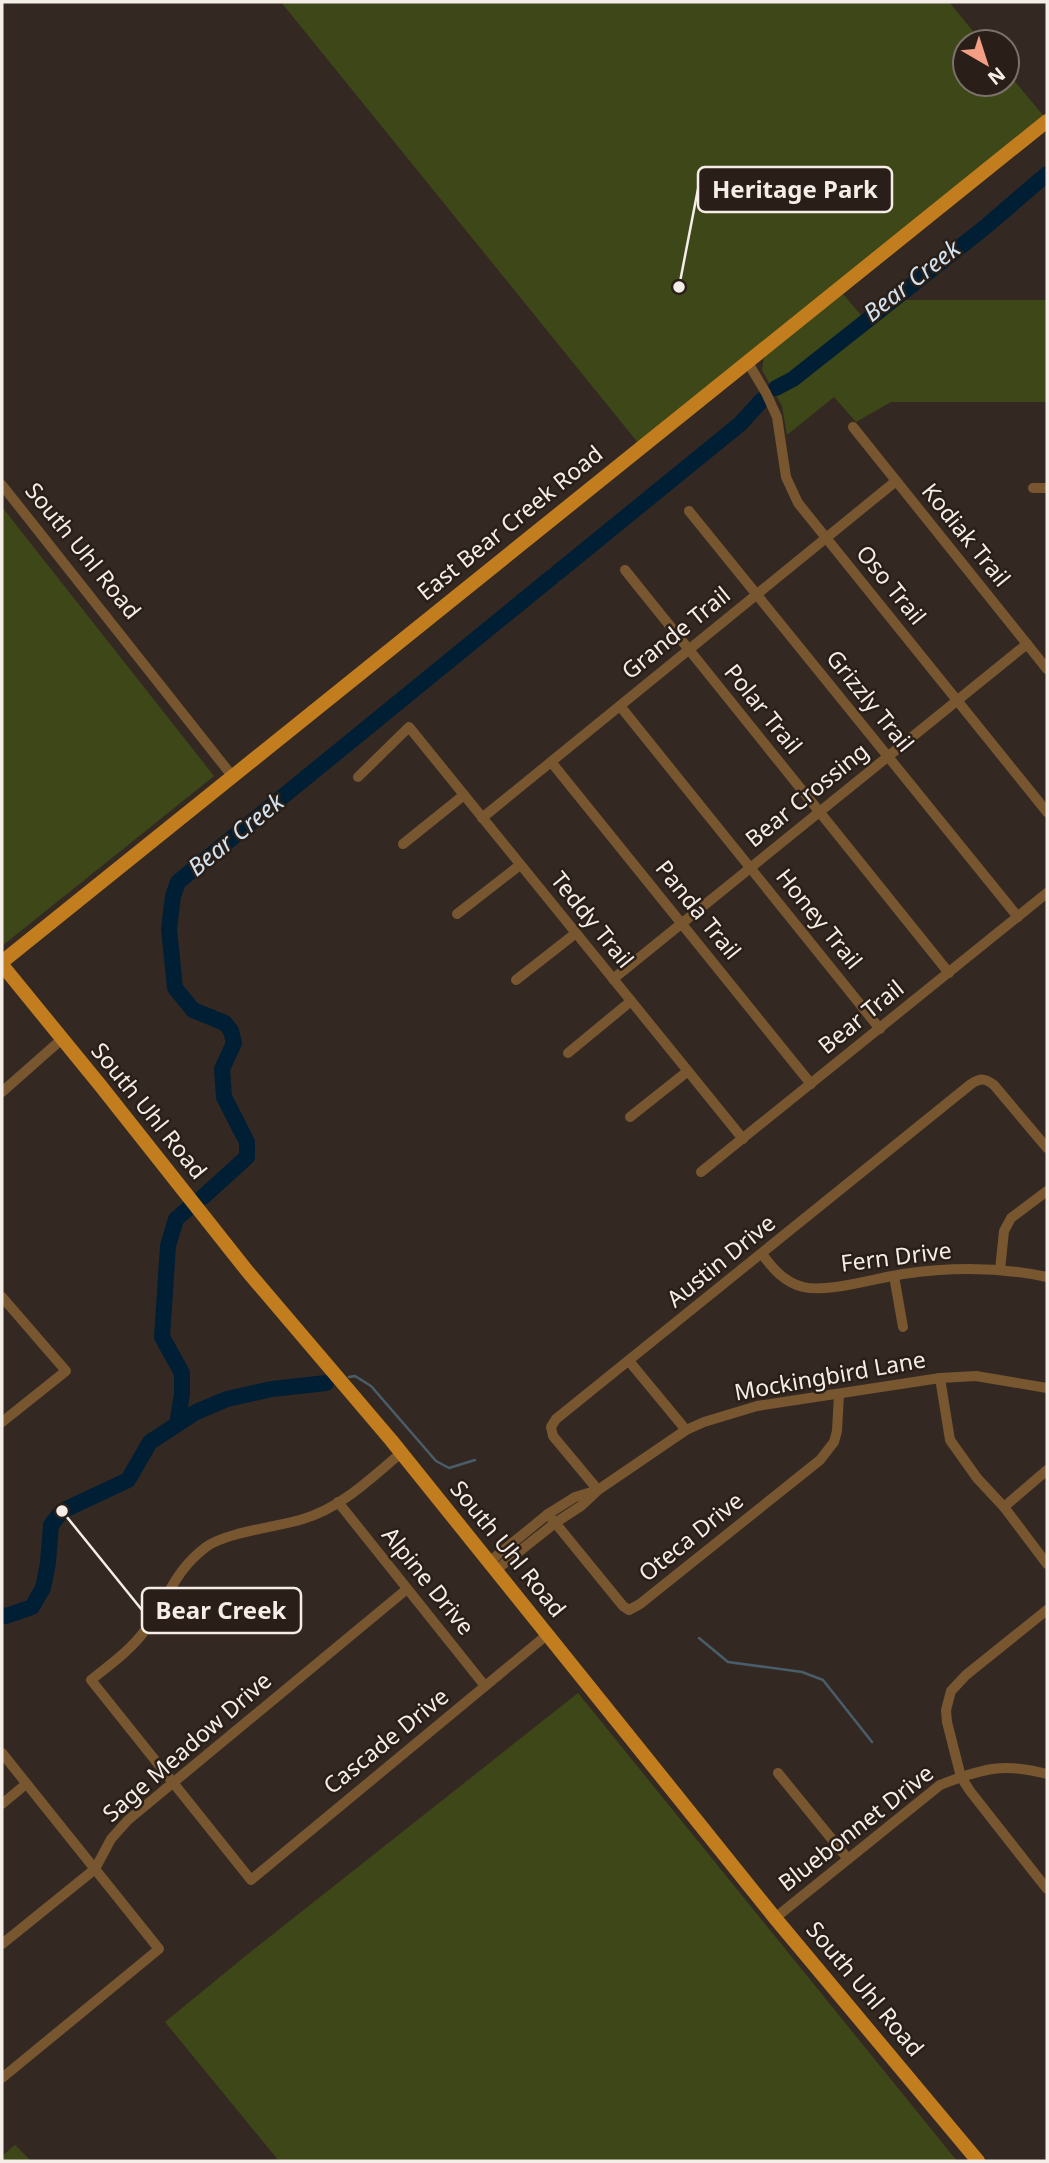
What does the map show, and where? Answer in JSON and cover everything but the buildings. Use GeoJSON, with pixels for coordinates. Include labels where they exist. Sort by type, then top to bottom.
{"type":"FeatureCollection","features":[{"type":"Feature","properties":{"kind":"main road","name":"East Bear Creek Road"},"geometry":{"type":"LineString","coordinates":[[2,963],[1047,121]]}},
{"type":"Feature","properties":{"kind":"main road","name":"South Uhl Road"},"geometry":{"type":"LineString","coordinates":[[2,963],[248,1272],[401,1453],[775,1917],[978,2161]]}},
{"type":"Feature","properties":{"kind":"street","name":"Oso Trail"},"geometry":{"type":"LineString","coordinates":[[747,361],[777,417],[786,477],[798,503],[1047,813]]}},
{"type":"Feature","properties":{"kind":"street","name":"Kodiak Trail"},"geometry":{"type":"LineString","coordinates":[[853,426],[1047,668]]}},
{"type":"Feature","properties":{"kind":"street","name":"Grande Trail"},"geometry":{"type":"LineString","coordinates":[[482,818],[896,481]]}},
{"type":"Feature","properties":{"kind":"street","name":"South Uhl Road"},"geometry":{"type":"LineString","coordinates":[[2,485],[233,777]]}},
{"type":"Feature","properties":{"kind":"street"},"geometry":{"type":"LineString","coordinates":[[1033,488],[1047,488]]}},
{"type":"Feature","properties":{"kind":"street","name":"Grizzly Trail"},"geometry":{"type":"LineString","coordinates":[[689,511],[1018,917]]}},
{"type":"Feature","properties":{"kind":"street","name":"Polar Trail"},"geometry":{"type":"LineString","coordinates":[[625,570],[949,973]]}},
{"type":"Feature","properties":{"kind":"street","name":"Bear Crossing"},"geometry":{"type":"LineString","coordinates":[[613,979],[1027,644]]}},
{"type":"Feature","properties":{"kind":"street","name":"Honey Trail"},"geometry":{"type":"LineString","coordinates":[[620,706],[880,1029]]}},
{"type":"Feature","properties":{"kind":"street","name":"Teddy Trail"},"geometry":{"type":"LineString","coordinates":[[359,776],[410,727],[743,1139]]}},
{"type":"Feature","properties":{"kind":"street","name":"Panda Trail"},"geometry":{"type":"LineString","coordinates":[[552,763],[811,1084]]}},
{"type":"Feature","properties":{"kind":"street"},"geometry":{"type":"LineString","coordinates":[[403,844],[464,795]]}},
{"type":"Feature","properties":{"kind":"street"},"geometry":{"type":"LineString","coordinates":[[457,914],[520,864]]}},
{"type":"Feature","properties":{"kind":"street","name":"Bear Trail"},"geometry":{"type":"LineString","coordinates":[[701,1172],[1047,893]]}},
{"type":"Feature","properties":{"kind":"street"},"geometry":{"type":"LineString","coordinates":[[516,980],[576,933]]}},
{"type":"Feature","properties":{"kind":"street"},"geometry":{"type":"LineString","coordinates":[[568,1054],[631,1001]]}},
{"type":"Feature","properties":{"kind":"street"},"geometry":{"type":"LineString","coordinates":[[2,1092],[62,1039]]}},
{"type":"Feature","properties":{"kind":"street"},"geometry":{"type":"LineString","coordinates":[[630,1117],[688,1071]]}},
{"type":"Feature","properties":{"kind":"street","name":"Austin Drive"},"geometry":{"type":"LineString","coordinates":[[598,1490],[552,1436],[551,1427],[556,1419],[971,1084],[980,1079],[994,1085],[1047,1149]]}},
{"type":"Feature","properties":{"kind":"street"},"geometry":{"type":"LineString","coordinates":[[1000,1270],[1007,1223],[1011,1217],[1047,1191]]}},
{"type":"Feature","properties":{"kind":"street","name":"Fern Drive"},"geometry":{"type":"LineString","coordinates":[[762,1254],[782,1277],[805,1288],[837,1286],[950,1269],[1019,1271],[1047,1276]]}},
{"type":"Feature","properties":{"kind":"street"},"geometry":{"type":"LineString","coordinates":[[894,1276],[903,1327]]}},
{"type":"Feature","properties":{"kind":"street"},"geometry":{"type":"LineString","coordinates":[[2,1297],[65,1371],[2,1422]]}},
{"type":"Feature","properties":{"kind":"street"},"geometry":{"type":"LineString","coordinates":[[629,1361],[686,1430]]}},
{"type":"Feature","properties":{"kind":"street","name":"Mockingbird Lane"},"geometry":{"type":"LineString","coordinates":[[492,1566],[552,1519],[581,1506],[598,1490],[686,1430],[704,1422],[757,1406],[940,1378],[976,1376],[1047,1388]]}},
{"type":"Feature","properties":{"kind":"street"},"geometry":{"type":"LineString","coordinates":[[940,1378],[950,1440],[977,1478],[1004,1507],[1047,1564]]}},
{"type":"Feature","properties":{"kind":"street","name":"Oteca Drive"},"geometry":{"type":"LineString","coordinates":[[552,1519],[629,1610],[820,1460],[834,1442],[839,1394]]}},
{"type":"Feature","properties":{"kind":"street"},"geometry":{"type":"LineString","coordinates":[[173,1783],[91,1681],[129,1650],[147,1628],[182,1569],[208,1545],[235,1535],[306,1519],[348,1497],[401,1453]]}},
{"type":"Feature","properties":{"kind":"street"},"geometry":{"type":"LineString","coordinates":[[1004,1507],[1047,1470]]}},
{"type":"Feature","properties":{"kind":"street","name":"Alpine Drive"},"geometry":{"type":"LineString","coordinates":[[338,1502],[485,1686]]}},
{"type":"Feature","properties":{"kind":"street","name":"Sage Meadow Drive"},"geometry":{"type":"LineString","coordinates":[[2,1944],[95,1869],[111,1839],[128,1820],[407,1588]]}},
{"type":"Feature","properties":{"kind":"street"},"geometry":{"type":"LineString","coordinates":[[1047,1610],[966,1675],[951,1691],[946,1710],[961,1777],[1047,1889]]}},
{"type":"Feature","properties":{"kind":"street","name":"Cascade Drive"},"geometry":{"type":"LineString","coordinates":[[173,1783],[251,1880],[548,1634]]}},
{"type":"Feature","properties":{"kind":"street"},"geometry":{"type":"LineString","coordinates":[[2,1753],[159,1949],[2,2078]]}},
{"type":"Feature","properties":{"kind":"street","name":"Bluebonnet Drive"},"geometry":{"type":"LineString","coordinates":[[775,1917],[940,1785],[1001,1766],[1047,1774]]}},
{"type":"Feature","properties":{"kind":"street"},"geometry":{"type":"LineString","coordinates":[[778,1773],[848,1859]]}},
{"type":"Feature","properties":{"kind":"street"},"geometry":{"type":"LineString","coordinates":[[2,1804],[26,1784]]}},
{"type":"Feature","properties":{"kind":"green space"},"geometry":{"type":"Polygon","coordinates":[[[281,2],[949,2],[970,28],[951,28],[951,98],[1021,98],[1021,89],[1047,120],[643,449],[281,2]]]}},
{"type":"Feature","properties":{"kind":"green space"},"geometry":{"type":"Polygon","coordinates":[[[843,294],[866,321],[899,300],[1047,300],[1047,402],[891,402],[856,422],[834,397],[787,435],[782,406],[762,370],[764,356],[843,294]]]}},
{"type":"Feature","properties":{"kind":"green space"},"geometry":{"type":"Polygon","coordinates":[[[2,507],[214,776],[2,946],[2,507]]]}},
{"type":"Feature","properties":{"kind":"green space"},"geometry":{"type":"Polygon","coordinates":[[[578,1693],[957,2161],[279,2161],[165,2022],[578,1693]]]}},
{"type":"Feature","properties":{"kind":"green space"},"geometry":{"type":"Polygon","coordinates":[[[15,2145],[31,2161],[2,2161],[2,2156],[15,2145]]]}},
{"type":"Feature","properties":{"kind":"waterway","name":"Bear Creek"},"geometry":{"type":"LineString","coordinates":[[776,388],[793,379],[984,228],[1047,174]]}},
{"type":"Feature","properties":{"kind":"waterway","name":"Bear Creek"},"geometry":{"type":"LineString","coordinates":[[557,573],[740,424],[762,400]]}},
{"type":"Feature","properties":{"kind":"waterway","name":"Bear Creek"},"geometry":{"type":"LineString","coordinates":[[203,1197],[247,1157],[247,1142],[224,1097],[222,1069],[234,1043],[231,1031],[225,1023],[193,1010],[175,988],[169,929],[173,896],[178,882],[552,577]]}},
{"type":"Feature","properties":{"kind":"waterway","name":"Bear Creek"},"geometry":{"type":"LineString","coordinates":[[177,1424],[182,1373],[162,1337],[168,1246],[176,1219],[190,1207]]}},
{"type":"Feature","properties":{"kind":"waterway"},"geometry":{"type":"LineString","coordinates":[[349,1377],[355,1376],[371,1386],[436,1461],[449,1468],[475,1460]]}},
{"type":"Feature","properties":{"kind":"waterway","name":"Bear Creek"},"geometry":{"type":"LineString","coordinates":[[2,1615],[32,1607],[43,1588],[51,1525],[62,1511],[128,1480],[150,1442],[196,1412],[227,1399],[272,1389],[326,1383]]}},
{"type":"Feature","properties":{"kind":"waterway"},"geometry":{"type":"LineString","coordinates":[[699,1638],[728,1662],[802,1672],[823,1680],[872,1742]]}},
{"type":"Feature","properties":{"kind":"place","name":"Heritage Park"},"geometry":{"type":"Point","coordinates":[679,287]}},
{"type":"Feature","properties":{"kind":"place","name":"Bear Creek"},"geometry":{"type":"Point","coordinates":[62,1511]}}]}
